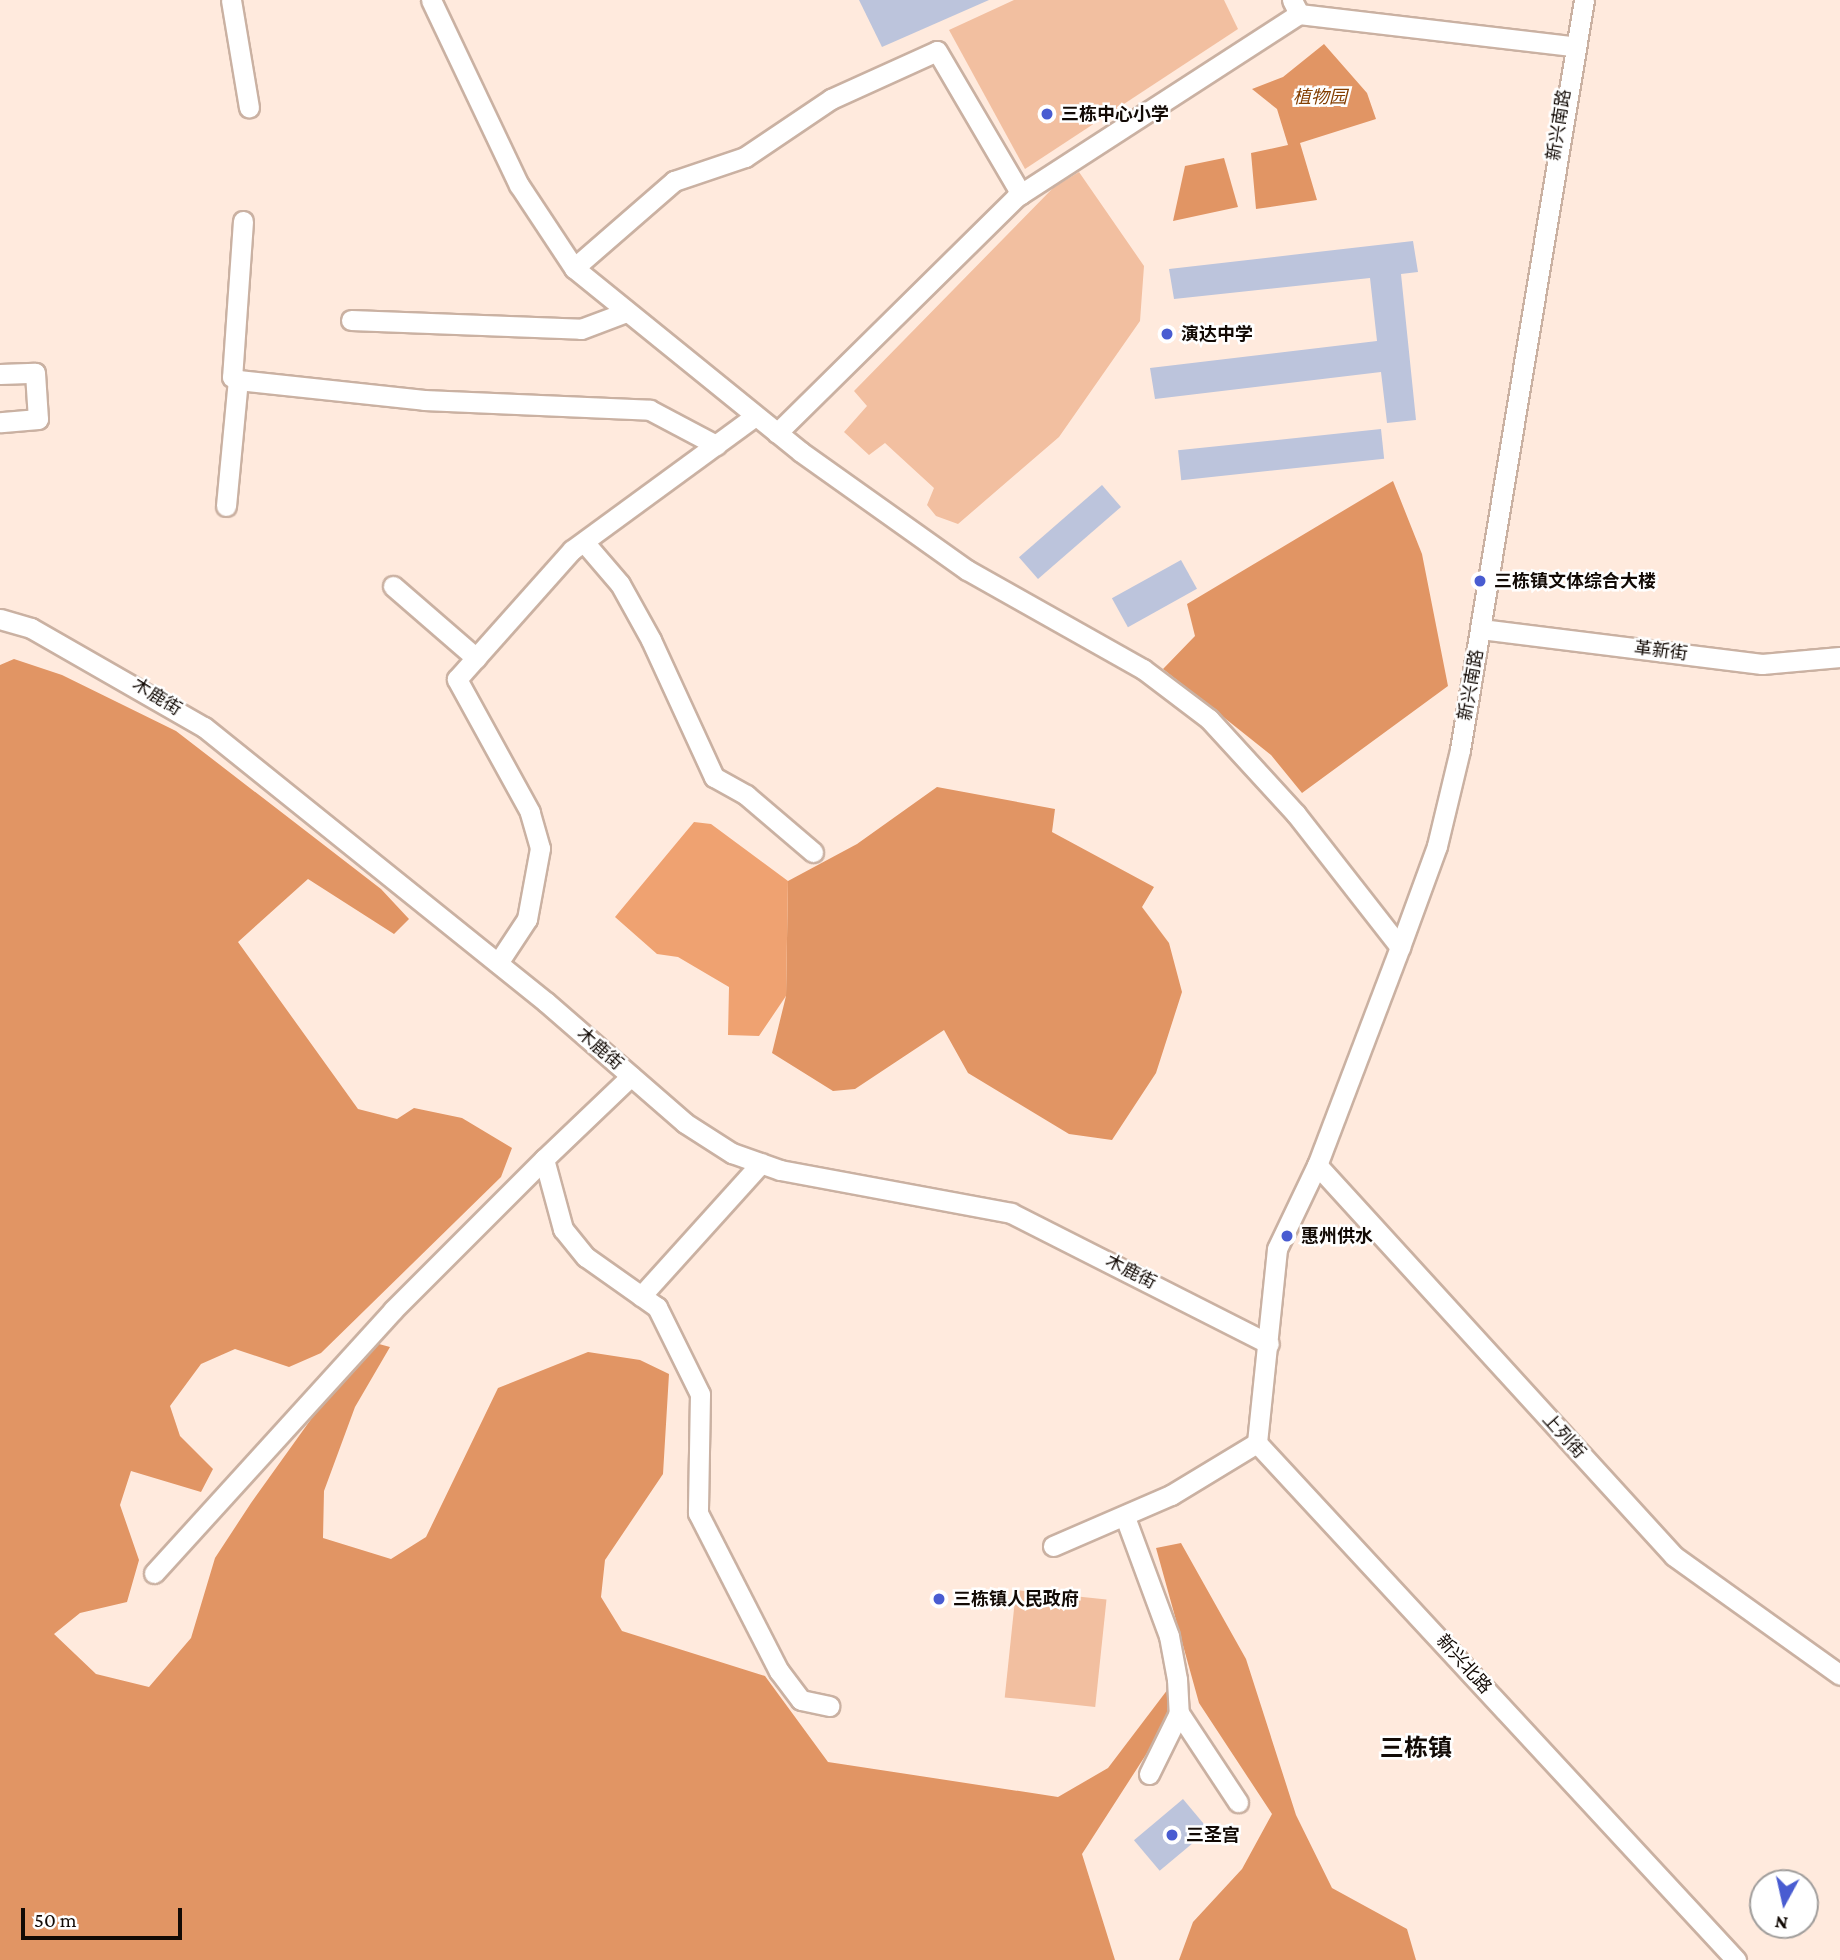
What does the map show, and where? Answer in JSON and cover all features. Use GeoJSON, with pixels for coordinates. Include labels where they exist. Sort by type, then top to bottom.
{"type":"FeatureCollection","features":[{"type":"Feature","properties":{"kind":"street"},"geometry":{"type":"LineString","coordinates":[[231,0],[249,107]]}},
{"type":"Feature","properties":{"kind":"street"},"geometry":{"type":"LineString","coordinates":[[431,0],[519,185],[573,268],[777,433],[967,570],[1143,669],[1209,719],[1296,814],[1400,947]]}},
{"type":"Feature","properties":{"kind":"street","name":"新兴南路"},"geometry":{"type":"LineString","coordinates":[[1269,1344],[1277,1249],[1317,1166],[1437,846],[1481,629],[1572,46],[1584,0]]}},
{"type":"Feature","properties":{"kind":"street"},"geometry":{"type":"LineString","coordinates":[[777,433],[1021,194],[1296,7],[1572,46]]}},
{"type":"Feature","properties":{"kind":"street"},"geometry":{"type":"LineString","coordinates":[[573,268],[674,181],[745,157],[831,99],[937,51],[1021,194]]}},
{"type":"Feature","properties":{"kind":"street"},"geometry":{"type":"LineString","coordinates":[[243,220],[232,377],[238,380],[424,400],[650,410],[716,445]]}},
{"type":"Feature","properties":{"kind":"street"},"geometry":{"type":"LineString","coordinates":[[351,320],[581,330],[626,312]]}},
{"type":"Feature","properties":{"kind":"street"},"geometry":{"type":"LineString","coordinates":[[0,374],[35,373],[37,419],[0,422]]}},
{"type":"Feature","properties":{"kind":"street"},"geometry":{"type":"LineString","coordinates":[[226,506],[238,380]]}},
{"type":"Feature","properties":{"kind":"street"},"geometry":{"type":"LineString","coordinates":[[498,963],[527,919],[540,848],[530,812],[457,679],[584,542],[755,416]]}},
{"type":"Feature","properties":{"kind":"street"},"geometry":{"type":"LineString","coordinates":[[584,542],[620,584],[651,640],[713,778],[746,795],[813,852]]}},
{"type":"Feature","properties":{"kind":"street"},"geometry":{"type":"LineString","coordinates":[[393,586],[476,658]]}},
{"type":"Feature","properties":{"kind":"street","name":"木鹿街"},"geometry":{"type":"LineString","coordinates":[[0,619],[31,628],[204,727],[498,963],[685,1123],[761,1163],[1011,1213],[1269,1344]]}},
{"type":"Feature","properties":{"kind":"street","name":"革新街"},"geometry":{"type":"LineString","coordinates":[[1481,629],[1762,664],[1840,657]]}},
{"type":"Feature","properties":{"kind":"street"},"geometry":{"type":"LineString","coordinates":[[154,1573],[393,1310],[631,1076]]}},
{"type":"Feature","properties":{"kind":"street"},"geometry":{"type":"LineString","coordinates":[[544,1159],[563,1229],[586,1257],[657,1307],[700,1394],[698,1513],[779,1671],[801,1700],[829,1706]]}},
{"type":"Feature","properties":{"kind":"street"},"geometry":{"type":"LineString","coordinates":[[641,1296],[761,1163]]}},
{"type":"Feature","properties":{"kind":"street","name":"上列街"},"geometry":{"type":"LineString","coordinates":[[1317,1166],[1674,1556],[1840,1675]]}},
{"type":"Feature","properties":{"kind":"street"},"geometry":{"type":"LineString","coordinates":[[1053,1546],[1125,1517],[1257,1443],[1269,1344]]}},
{"type":"Feature","properties":{"kind":"street","name":"新兴北路"},"geometry":{"type":"LineString","coordinates":[[1257,1443],[1736,1960]]}},
{"type":"Feature","properties":{"kind":"street"},"geometry":{"type":"LineString","coordinates":[[1125,1517],[1169,1636],[1179,1713],[1238,1802]]}},
{"type":"Feature","properties":{"kind":"street"},"geometry":{"type":"LineString","coordinates":[[1149,1774],[1179,1713]]}},
{"type":"Feature","properties":{"kind":"shaded area","name":"三栋中心小学"},"geometry":{"type":"Polygon","coordinates":[[[1014,0],[1224,0],[1238,29],[1025,169],[949,30],[1014,0]]]}},
{"type":"Feature","properties":{"kind":"shaded area"},"geometry":{"type":"Polygon","coordinates":[[[1079,172],[1144,266],[1140,321],[1059,437],[958,524],[936,516],[927,505],[934,488],[885,443],[869,455],[844,432],[867,406],[854,391],[1054,187],[1079,172]]]}},
{"type":"Feature","properties":{"kind":"shaded area"},"geometry":{"type":"Polygon","coordinates":[[[694,822],[711,824],[788,881],[786,996],[759,1036],[728,1035],[729,987],[678,957],[657,954],[615,917],[694,822]]]}},
{"type":"Feature","properties":{"kind":"shaded area"},"geometry":{"type":"Polygon","coordinates":[[[1016,1590],[1107,1600],[1095,1707],[1005,1697],[1016,1590]]]}},
{"type":"Feature","properties":{"kind":"green space","name":"植物园"},"geometry":{"type":"Polygon","coordinates":[[[1324,44],[1367,93],[1376,119],[1300,143],[1317,200],[1256,209],[1251,153],[1288,145],[1277,109],[1252,89],[1283,77],[1324,44]]]}},
{"type":"Feature","properties":{"kind":"green space"},"geometry":{"type":"Polygon","coordinates":[[[1224,158],[1238,207],[1173,221],[1185,166],[1224,158]]]}},
{"type":"Feature","properties":{"kind":"green space"},"geometry":{"type":"Polygon","coordinates":[[[1393,481],[1422,554],[1448,686],[1302,793],[1271,755],[1163,669],[1195,636],[1187,604],[1393,481]]]}},
{"type":"Feature","properties":{"kind":"green space"},"geometry":{"type":"Polygon","coordinates":[[[14,659],[62,675],[176,731],[381,889],[409,919],[394,934],[308,879],[238,942],[358,1109],[397,1119],[414,1108],[462,1118],[512,1148],[501,1177],[321,1353],[289,1367],[235,1349],[201,1364],[170,1406],[180,1436],[213,1469],[201,1492],[131,1471],[120,1505],[139,1560],[127,1602],[80,1613],[54,1634],[96,1674],[149,1687],[191,1638],[215,1558],[251,1503],[342,1376],[379,1344],[390,1347],[355,1407],[324,1491],[323,1538],[391,1559],[426,1537],[498,1388],[588,1352],[640,1360],[669,1374],[663,1474],[605,1560],[601,1597],[622,1631],[765,1676],[828,1762],[1058,1797],[1108,1768],[1168,1689],[1167,1722],[1082,1854],[1115,1960],[0,1960],[0,665],[14,659]]]}},
{"type":"Feature","properties":{"kind":"green space"},"geometry":{"type":"Polygon","coordinates":[[[937,787],[1055,809],[1052,832],[1154,887],[1142,907],[1169,943],[1182,992],[1156,1073],[1112,1140],[1069,1134],[968,1073],[944,1030],[855,1089],[833,1091],[772,1053],[786,996],[788,881],[857,844],[937,787]]]}},
{"type":"Feature","properties":{"kind":"green space"},"geometry":{"type":"Polygon","coordinates":[[[1181,1543],[1246,1659],[1296,1815],[1332,1888],[1407,1929],[1416,1960],[1179,1960],[1193,1922],[1242,1869],[1272,1814],[1199,1703],[1156,1548],[1181,1543]]]}},
{"type":"Feature","properties":{"kind":"building"},"geometry":{"type":"Polygon","coordinates":[[[859,0],[989,0],[882,47],[859,0]]]}},
{"type":"Feature","properties":{"kind":"building"},"geometry":{"type":"Polygon","coordinates":[[[1413,241],[1418,272],[1401,274],[1416,420],[1387,423],[1381,372],[1155,399],[1150,368],[1377,341],[1370,278],[1174,299],[1169,269],[1413,241]]]}},
{"type":"Feature","properties":{"kind":"building"},"geometry":{"type":"Polygon","coordinates":[[[1381,429],[1384,459],[1181,480],[1178,450],[1381,429]]]}},
{"type":"Feature","properties":{"kind":"building"},"geometry":{"type":"Polygon","coordinates":[[[1102,485],[1121,507],[1038,579],[1019,557],[1102,485]]]}},
{"type":"Feature","properties":{"kind":"building"},"geometry":{"type":"Polygon","coordinates":[[[1181,560],[1197,589],[1128,627],[1112,598],[1181,560]]]}},
{"type":"Feature","properties":{"kind":"building","name":"三圣宫"},"geometry":{"type":"Polygon","coordinates":[[[1183,1799],[1209,1830],[1160,1871],[1134,1840],[1183,1799]]]}},
{"type":"Feature","properties":{"kind":"place","name":"三栋中心小学"},"geometry":{"type":"Point","coordinates":[1047,114]}},
{"type":"Feature","properties":{"kind":"place","name":"演达中学"},"geometry":{"type":"Point","coordinates":[1167,334]}},
{"type":"Feature","properties":{"kind":"place","name":"三栋镇文体综合大楼"},"geometry":{"type":"Point","coordinates":[1480,581]}},
{"type":"Feature","properties":{"kind":"place","name":"惠州供水"},"geometry":{"type":"Point","coordinates":[1287,1236]}},
{"type":"Feature","properties":{"kind":"place","name":"三栋镇人民政府"},"geometry":{"type":"Point","coordinates":[939,1599]}},
{"type":"Feature","properties":{"kind":"place","name":"三圣宫"},"geometry":{"type":"Point","coordinates":[1172,1835]}},
{"type":"Feature","properties":{"kind":"district","name":"三栋镇"},"geometry":{"type":"Point","coordinates":[1416,1748]}}]}
